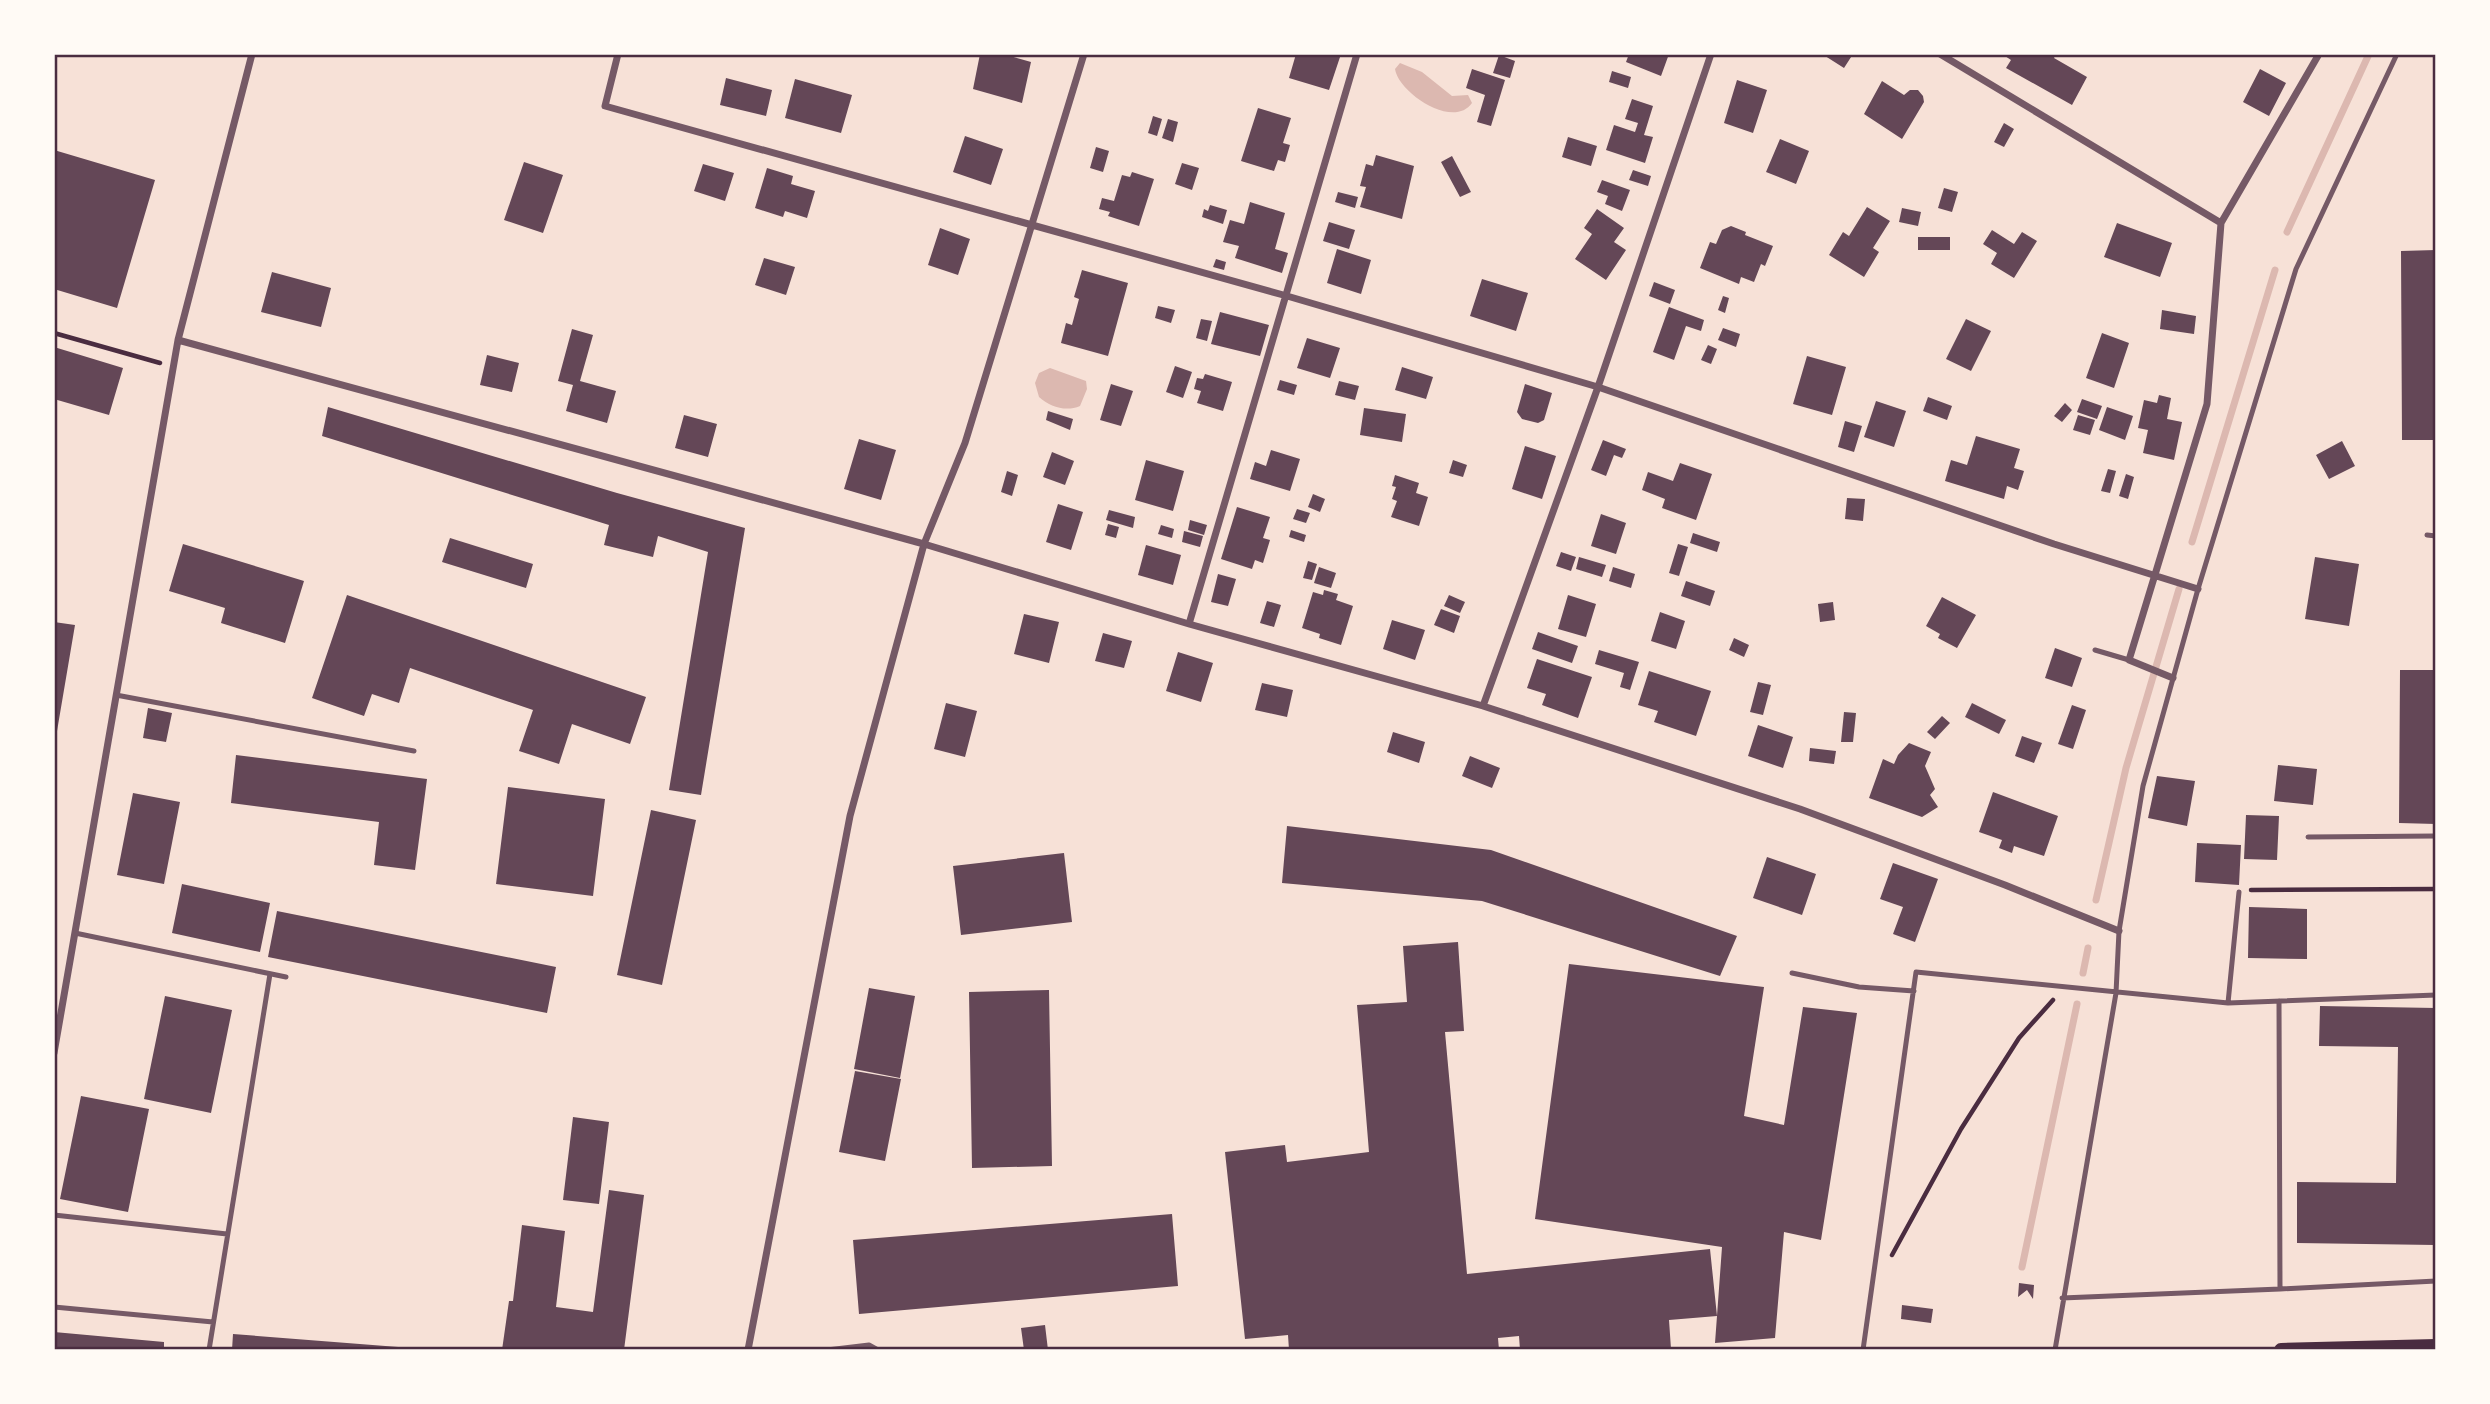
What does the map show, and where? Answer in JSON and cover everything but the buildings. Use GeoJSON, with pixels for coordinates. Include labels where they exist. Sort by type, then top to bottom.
{"type":"FeatureCollection","features":[{"type":"Feature","properties":{"kind":"main road"},"geometry":{"type":"LineString","coordinates":[[2281,1350],[2436,1346]]}},
{"type":"Feature","properties":{"kind":"street"},"geometry":{"type":"LineString","coordinates":[[54,1053],[178,341],[252,54]]}},
{"type":"Feature","properties":{"kind":"street"},"geometry":{"type":"LineString","coordinates":[[618,54],[605,106],[1287,296],[1598,387],[2199,589]]}},
{"type":"Feature","properties":{"kind":"street"},"geometry":{"type":"LineString","coordinates":[[748,1350],[850,816],[924,544],[965,443],[1084,54]]}},
{"type":"Feature","properties":{"kind":"street"},"geometry":{"type":"LineString","coordinates":[[1189,624],[1357,54]]}},
{"type":"Feature","properties":{"kind":"street"},"geometry":{"type":"LineString","coordinates":[[1483,706],[1598,387],[1711,54]]}},
{"type":"Feature","properties":{"kind":"street"},"geometry":{"type":"LineString","coordinates":[[1940,54],[2221,223]]}},
{"type":"Feature","properties":{"kind":"street"},"geometry":{"type":"LineString","coordinates":[[2173,678],[2129,660],[2207,404],[2221,223],[2319,54]]}},
{"type":"Feature","properties":{"kind":"street"},"geometry":{"type":"LineString","coordinates":[[178,341],[924,544],[1189,624],[1483,706],[1800,809],[2005,885],[2119,931]]}},
{"type":"Feature","properties":{"kind":"lane"},"geometry":{"type":"LineString","coordinates":[[2054,1350],[2116,992],[2119,931],[2143,786],[2199,589],[2296,269],[2397,54]]}},
{"type":"Feature","properties":{"kind":"lane"},"geometry":{"type":"LineString","coordinates":[[2427,535],[2436,536]]}},
{"type":"Feature","properties":{"kind":"lane"},"geometry":{"type":"LineString","coordinates":[[2095,650],[2129,660]]}},
{"type":"Feature","properties":{"kind":"lane"},"geometry":{"type":"LineString","coordinates":[[116,695],[414,751]]}},
{"type":"Feature","properties":{"kind":"lane"},"geometry":{"type":"LineString","coordinates":[[2308,837],[2436,836]]}},
{"type":"Feature","properties":{"kind":"lane"},"geometry":{"type":"LineString","coordinates":[[2228,1003],[2239,892]]}},
{"type":"Feature","properties":{"kind":"lane"},"geometry":{"type":"LineString","coordinates":[[75,933],[286,977]]}},
{"type":"Feature","properties":{"kind":"lane"},"geometry":{"type":"LineString","coordinates":[[1863,1350],[1916,972],[2228,1003],[2436,995]]}},
{"type":"Feature","properties":{"kind":"lane"},"geometry":{"type":"LineString","coordinates":[[1792,973],[1859,987],[1914,991]]}},
{"type":"Feature","properties":{"kind":"lane"},"geometry":{"type":"LineString","coordinates":[[209,1350],[270,974]]}},
{"type":"Feature","properties":{"kind":"lane"},"geometry":{"type":"LineString","coordinates":[[2279,1001],[2280,1289]]}},
{"type":"Feature","properties":{"kind":"lane"},"geometry":{"type":"LineString","coordinates":[[54,1214],[227,1234]]}},
{"type":"Feature","properties":{"kind":"lane"},"geometry":{"type":"LineString","coordinates":[[2062,1298],[2436,1281]]}},
{"type":"Feature","properties":{"kind":"lane"},"geometry":{"type":"LineString","coordinates":[[54,1307],[213,1322]]}},
{"type":"Feature","properties":{"kind":"lane"},"geometry":{"type":"LineString","coordinates":[[827,1350],[869,1345],[878,1350]]}},
{"type":"Feature","properties":{"kind":"path"},"geometry":{"type":"LineString","coordinates":[[54,333],[174,367]]}},
{"type":"Feature","properties":{"kind":"path"},"geometry":{"type":"LineString","coordinates":[[2239,892],[2436,889]]}},
{"type":"Feature","properties":{"kind":"path"},"geometry":{"type":"LineString","coordinates":[[1891,1256],[1961,1129],[2012,1049],[2065,986]]}},
{"type":"Feature","properties":{"kind":"shaded area"},"geometry":{"type":"Polygon","coordinates":[[[1400,63],[1422,72],[1452,96],[1468,95],[1472,103],[1463,110],[1452,112],[1428,105],[1398,78],[1395,69],[1400,63]]]}},
{"type":"Feature","properties":{"kind":"shaded area"},"geometry":{"type":"Polygon","coordinates":[[[1050,368],[1086,381],[1087,389],[1080,406],[1058,408],[1039,397],[1035,383],[1039,373],[1050,368]]]}},
{"type":"Feature","properties":{"kind":"waterway"},"geometry":{"type":"LineString","coordinates":[[2287,232],[2369,54]]}},
{"type":"Feature","properties":{"kind":"waterway"},"geometry":{"type":"LineString","coordinates":[[2192,542],[2275,270]]}},
{"type":"Feature","properties":{"kind":"waterway"},"geometry":{"type":"LineString","coordinates":[[2096,900],[2126,768],[2179,589]]}},
{"type":"Feature","properties":{"kind":"waterway"},"geometry":{"type":"LineString","coordinates":[[2083,973],[2088,948]]}},
{"type":"Feature","properties":{"kind":"waterway"},"geometry":{"type":"LineString","coordinates":[[2022,1267],[2077,1004]]}}]}
